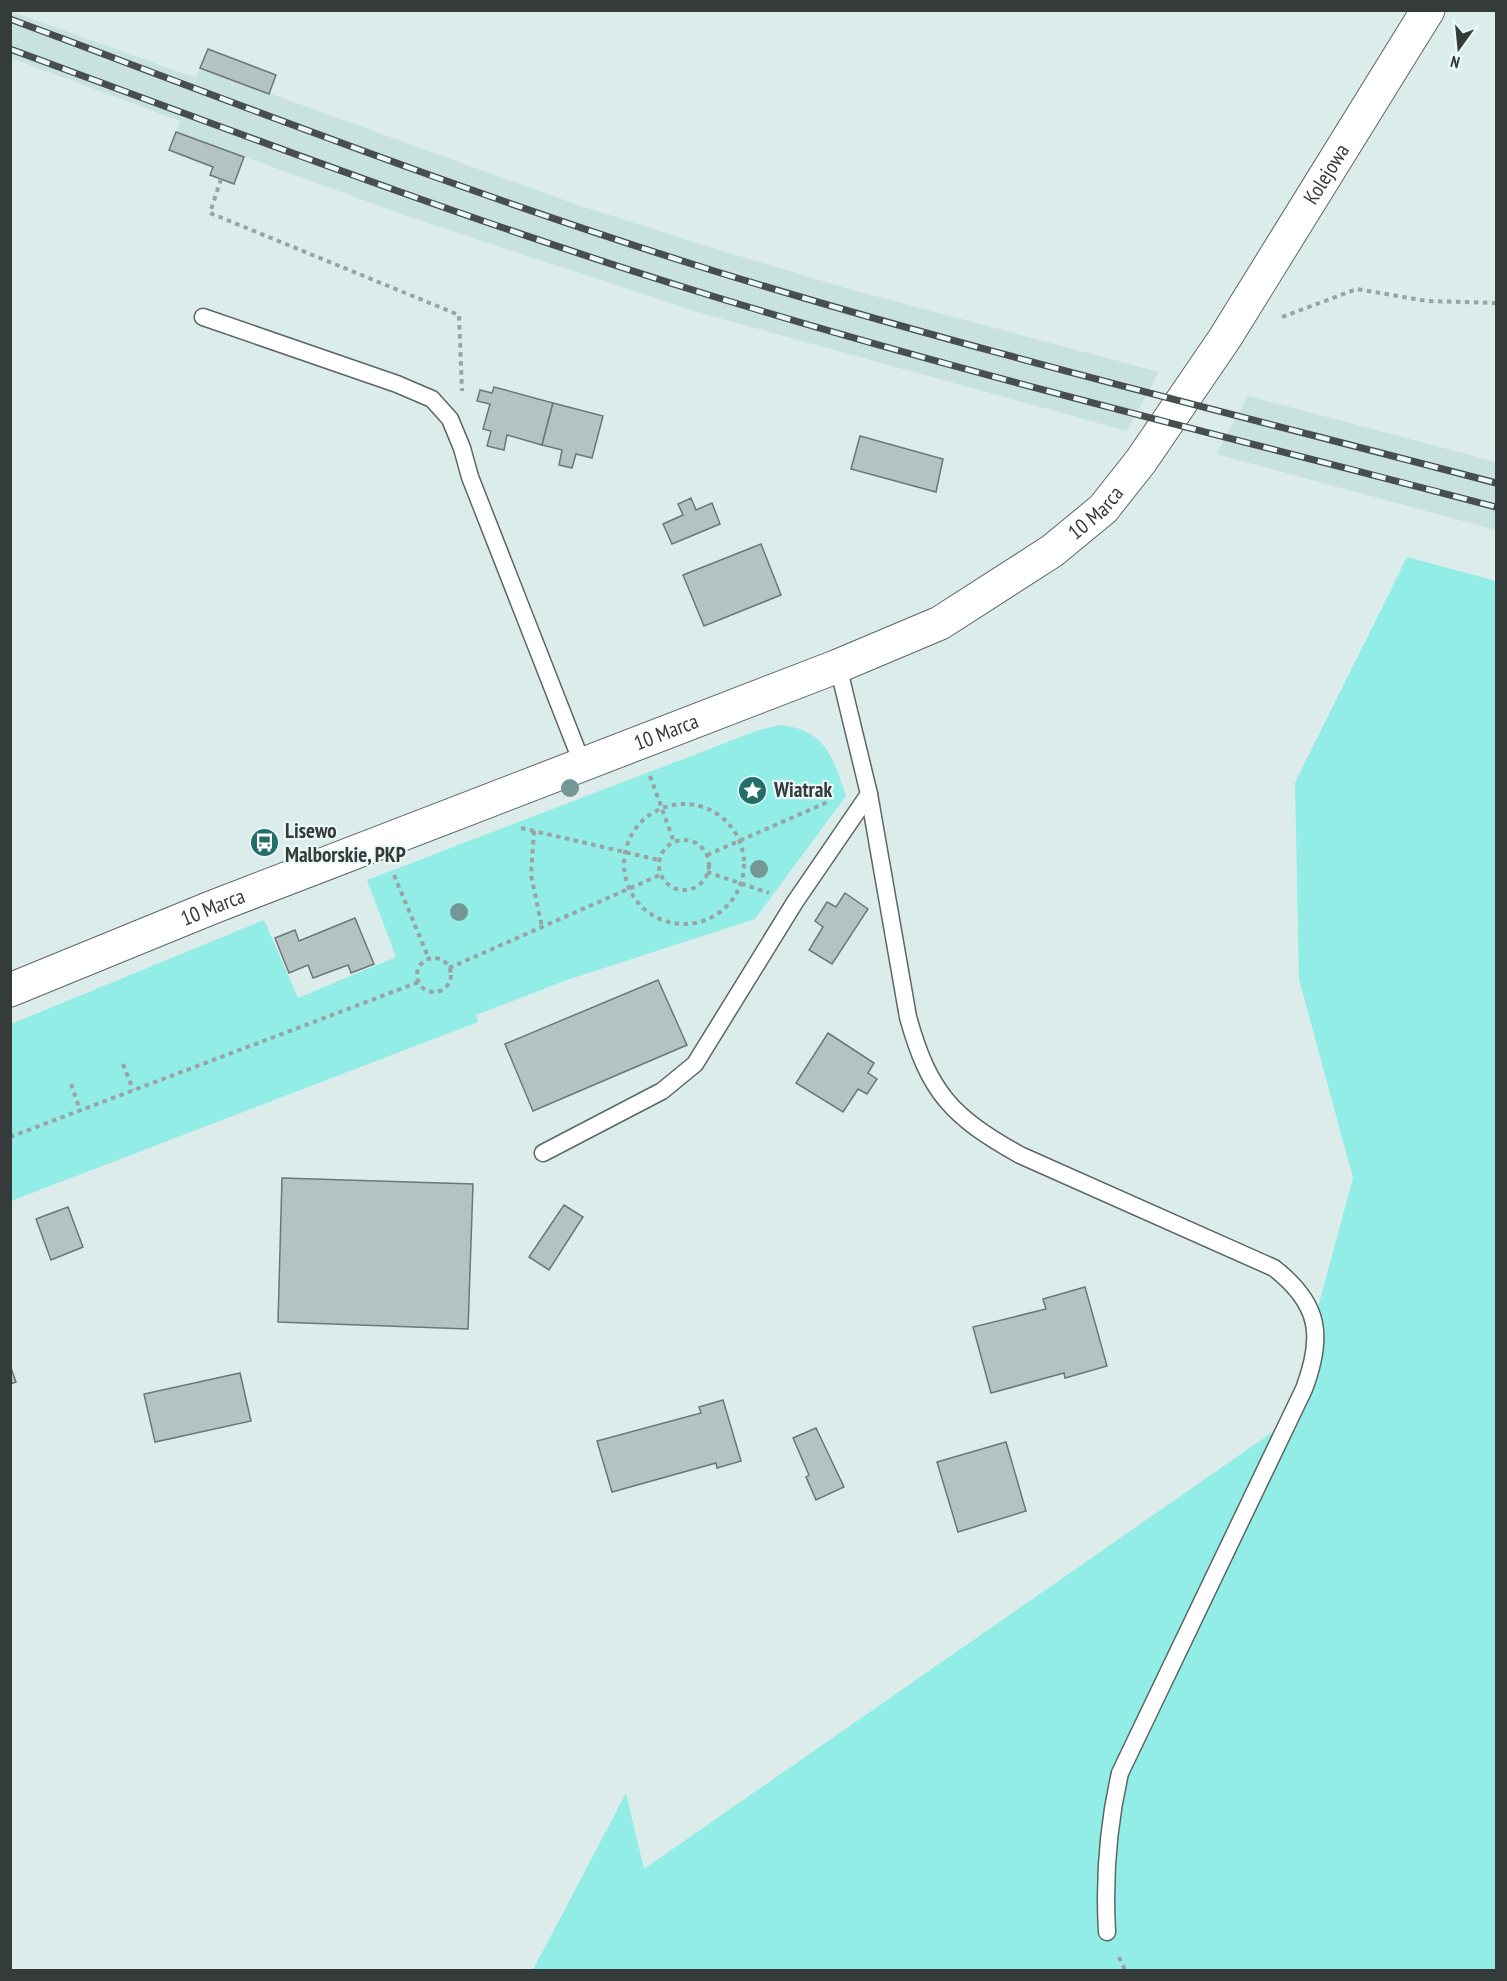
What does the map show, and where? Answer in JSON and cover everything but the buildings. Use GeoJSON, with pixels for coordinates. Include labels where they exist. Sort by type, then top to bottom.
{"type":"FeatureCollection","features":[{"type":"Feature","properties":{"kind":"street","name":"Kolejowa"},"geometry":{"type":"LineString","coordinates":[[1225,338],[1428,10]]}},
{"type":"Feature","properties":{"kind":"street","name":"10 Marca"},"geometry":{"type":"LineString","coordinates":[[10,990],[213,907],[838,666],[940,623],[1052,551],[1103,509],[1141,461],[1225,338]]}},
{"type":"Feature","properties":{"kind":"lane"},"geometry":{"type":"LineString","coordinates":[[203,317],[398,384],[432,399],[450,419],[462,448],[470,477],[582,763]]}},
{"type":"Feature","properties":{"kind":"lane"},"geometry":{"type":"LineString","coordinates":[[838,666],[869,794],[908,1017],[917,1051],[935,1088],[958,1115],[985,1135],[1020,1155],[1274,1268],[1293,1283],[1317,1325],[1315,1359],[1304,1389],[1120,1773],[1112,1808],[1109,1840],[1105,1892],[1107,1932]]}},
{"type":"Feature","properties":{"kind":"lane"},"geometry":{"type":"LineString","coordinates":[[543,1153],[662,1091],[695,1064],[795,902],[869,794]]}},
{"type":"Feature","properties":{"kind":"path"},"geometry":{"type":"LineString","coordinates":[[221,179],[210,213],[459,315],[463,415],[450,419]]}},
{"type":"Feature","properties":{"kind":"path"},"geometry":{"type":"LineString","coordinates":[[1280,318],[1357,289],[1427,301],[1497,303]]}},
{"type":"Feature","properties":{"kind":"path"},"geometry":{"type":"LineString","coordinates":[[650,775],[674,842]]}},
{"type":"Feature","properties":{"kind":"path"},"geometry":{"type":"LineString","coordinates":[[707,855],[738,839],[840,796]]}},
{"type":"Feature","properties":{"kind":"path"},"geometry":{"type":"LineString","coordinates":[[687,804],[712,812],[732,828],[738,839],[744,861],[741,883],[735,896],[720,912],[701,922],[687,924],[666,921],[646,912],[629,889],[623,865],[625,854],[634,831],[651,814],[662,809],[687,804]]}},
{"type":"Feature","properties":{"kind":"path"},"geometry":{"type":"LineString","coordinates":[[515,826],[625,854],[659,860]]}},
{"type":"Feature","properties":{"kind":"path"},"geometry":{"type":"LineString","coordinates":[[534,831],[531,875],[542,927]]}},
{"type":"Feature","properties":{"kind":"path"},"geometry":{"type":"LineString","coordinates":[[690,841],[707,855],[707,872],[704,880],[689,889],[672,888],[660,875],[659,860],[662,852],[674,842],[690,841]]}},
{"type":"Feature","properties":{"kind":"path"},"geometry":{"type":"LineString","coordinates":[[707,872],[772,894]]}},
{"type":"Feature","properties":{"kind":"path"},"geometry":{"type":"LineString","coordinates":[[394,874],[429,959]]}},
{"type":"Feature","properties":{"kind":"path"},"geometry":{"type":"LineString","coordinates":[[449,968],[660,875]]}},
{"type":"Feature","properties":{"kind":"path"},"geometry":{"type":"LineString","coordinates":[[429,959],[438,959],[449,968],[448,985],[438,991],[427,990],[419,982],[418,968],[429,959]]}},
{"type":"Feature","properties":{"kind":"path"},"geometry":{"type":"LineString","coordinates":[[10,1137],[419,982]]}},
{"type":"Feature","properties":{"kind":"path"},"geometry":{"type":"LineString","coordinates":[[123,1064],[133,1090]]}},
{"type":"Feature","properties":{"kind":"path"},"geometry":{"type":"LineString","coordinates":[[71,1084],[80,1110]]}},
{"type":"Feature","properties":{"kind":"shaded area"},"geometry":{"type":"Polygon","coordinates":[[[10,11],[196,78],[200,68],[575,204],[716,249],[849,289],[1159,372],[1127,431],[697,312],[407,216],[176,132],[180,121],[11,58],[10,11]]]}},
{"type":"Feature","properties":{"kind":"shaded area"},"geometry":{"type":"Polygon","coordinates":[[[1248,396],[1496,462],[1496,530],[1216,454],[1248,396]]]}},
{"type":"Feature","properties":{"kind":"shaded area"},"geometry":{"type":"Polygon","coordinates":[[[1407,557],[1496,581],[1496,1970],[533,1970],[626,1793],[644,1869],[1287,1422],[1353,1178],[1299,979],[1295,783],[1407,557]]]}},
{"type":"Feature","properties":{"kind":"shaded area"},"geometry":{"type":"Polygon","coordinates":[[[780,725],[796,728],[818,739],[832,758],[846,796],[755,919],[567,980],[476,1015],[478,1022],[11,1201],[11,1024],[264,920],[298,998],[396,957],[367,880],[759,730],[780,725]]]}},
{"type":"Feature","properties":{"kind":"railway"},"geometry":{"type":"LineString","coordinates":[[10,19],[446,181],[711,270],[1004,354],[1496,483]]}},
{"type":"Feature","properties":{"kind":"railway"},"geometry":{"type":"LineString","coordinates":[[10,49],[437,205],[696,291],[895,350],[1496,507]]}},
{"type":"Feature","properties":{"kind":"place","name":"Wiatrak"},"geometry":{"type":"Point","coordinates":[753,790]}},
{"type":"Feature","properties":{"kind":"place","name":"Lisewo Malborskie, PKP"},"geometry":{"type":"Point","coordinates":[264,843]}}]}
